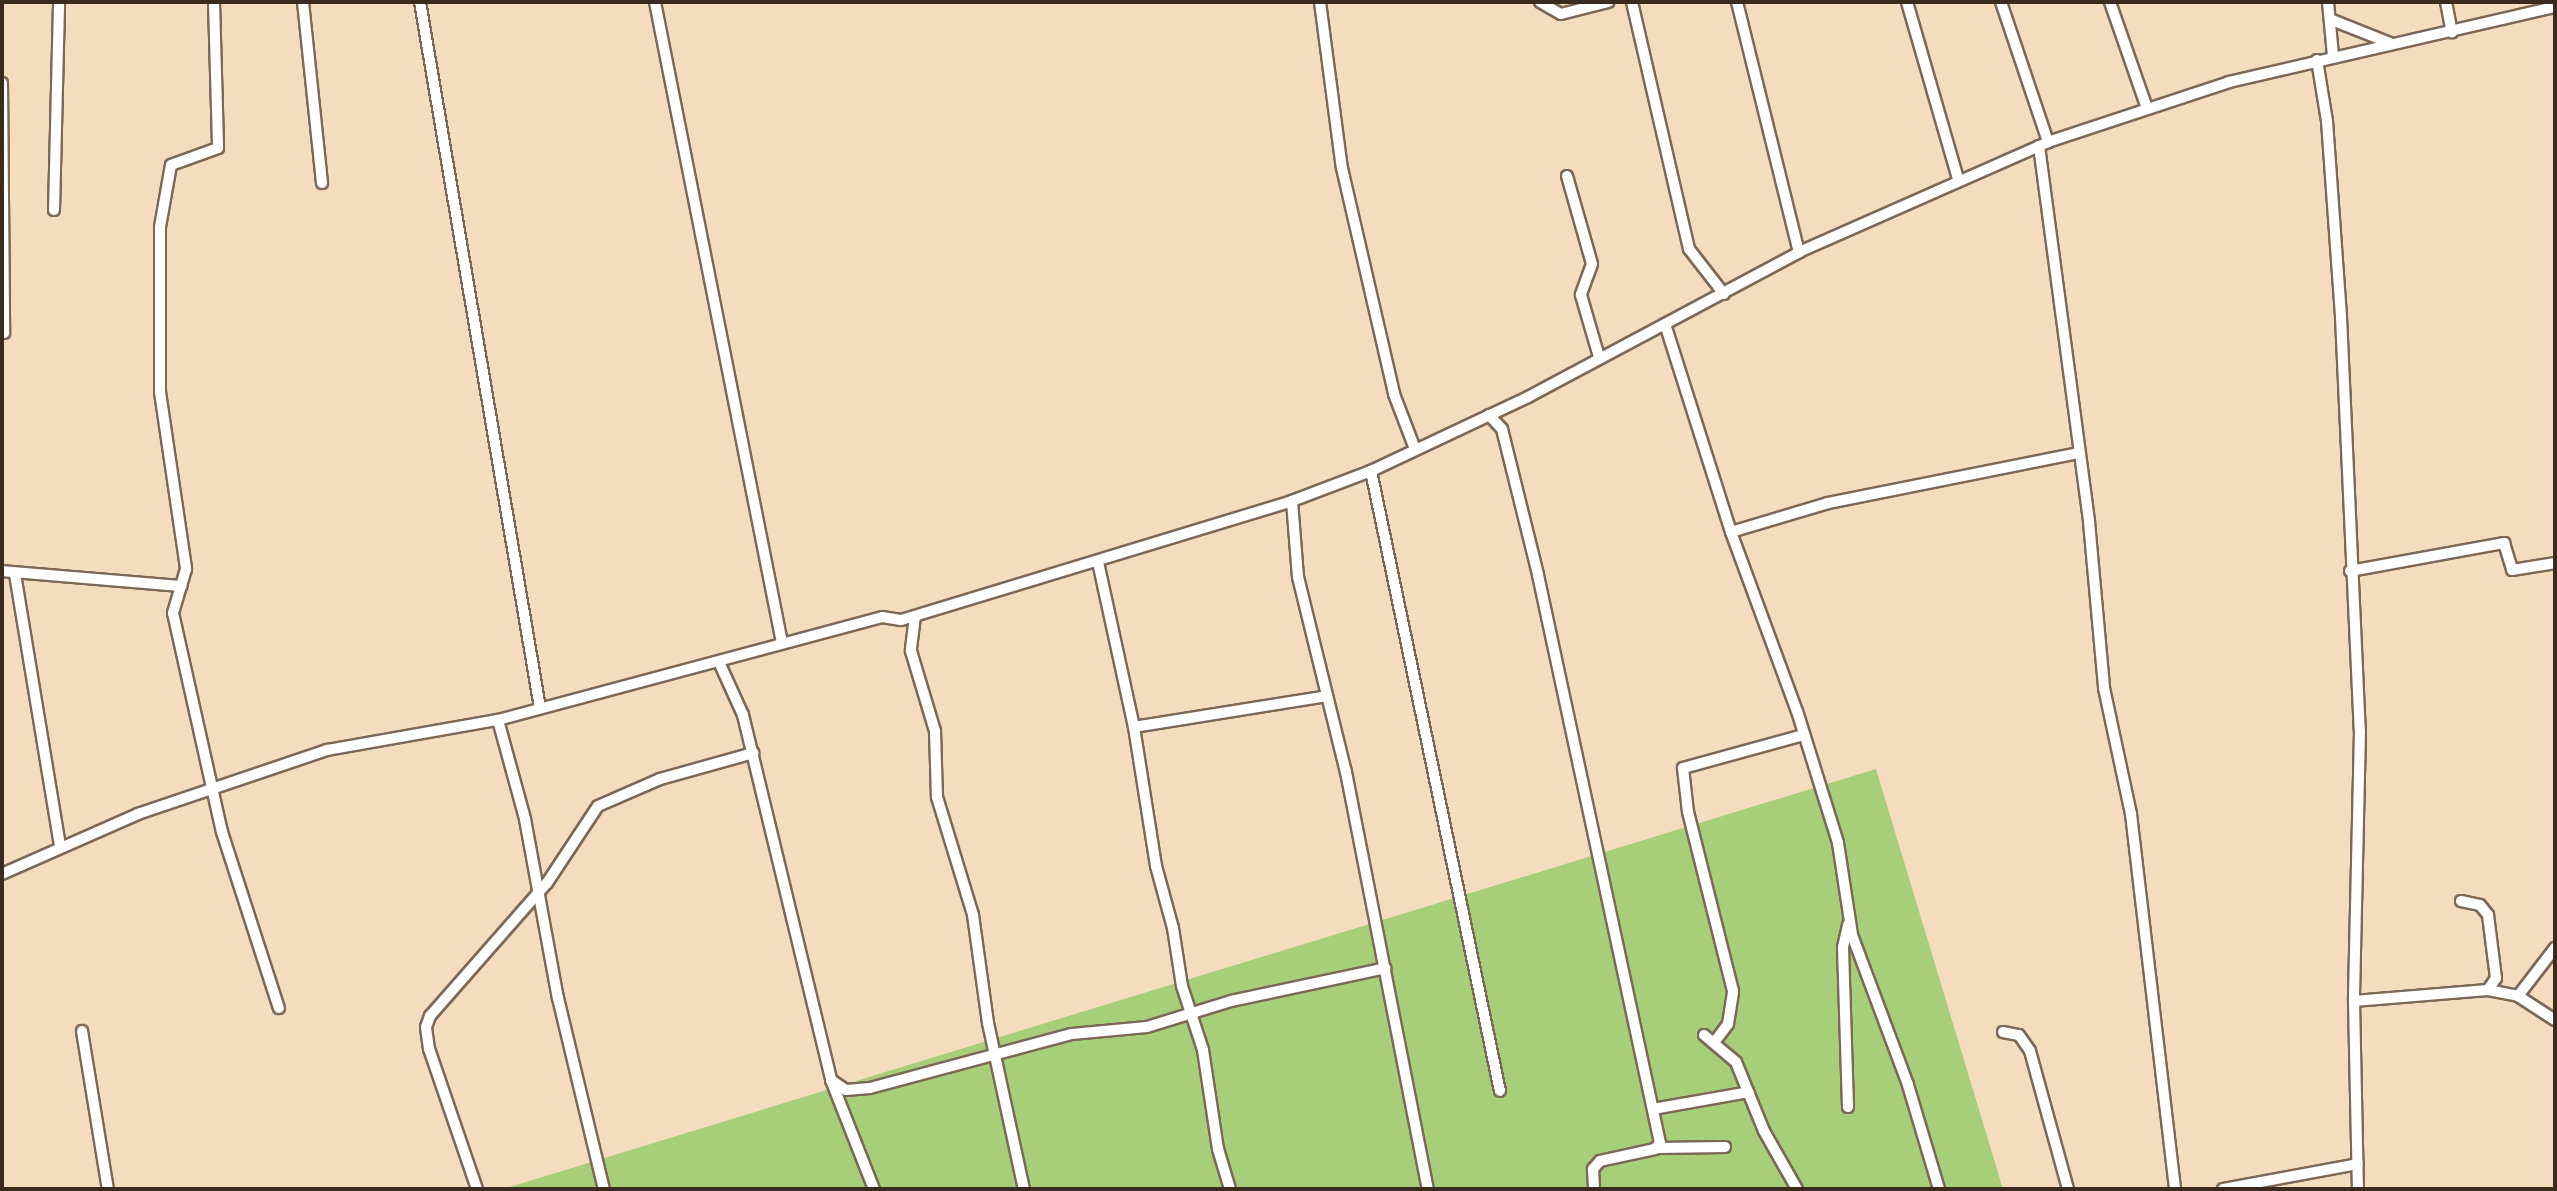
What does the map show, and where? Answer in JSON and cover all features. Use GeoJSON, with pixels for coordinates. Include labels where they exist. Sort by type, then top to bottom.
{"type":"FeatureCollection","features":[{"type":"Feature","properties":{"kind":"street"},"geometry":{"type":"LineString","coordinates":[[54,210],[59,2]]}},
{"type":"Feature","properties":{"kind":"street"},"geometry":{"type":"LineString","coordinates":[[214,2],[218,148],[171,165],[160,227],[160,392],[186,569],[173,613],[211,788],[279,1008]]}},
{"type":"Feature","properties":{"kind":"street"},"geometry":{"type":"LineString","coordinates":[[303,2],[322,183]]}},
{"type":"Feature","properties":{"kind":"street"},"geometry":{"type":"LineString","coordinates":[[420,2],[540,708]]}},
{"type":"Feature","properties":{"kind":"street"},"geometry":{"type":"LineString","coordinates":[[655,2],[681,110],[782,643]]}},
{"type":"Feature","properties":{"kind":"street"},"geometry":{"type":"LineString","coordinates":[[1320,2],[1342,168],[1394,394],[1415,449]]}},
{"type":"Feature","properties":{"kind":"street"},"geometry":{"type":"LineString","coordinates":[[1540,2],[1561,14],[1608,2]]}},
{"type":"Feature","properties":{"kind":"street"},"geometry":{"type":"LineString","coordinates":[[1633,2],[1689,249],[1724,294]]}},
{"type":"Feature","properties":{"kind":"street"},"geometry":{"type":"LineString","coordinates":[[1737,2],[1799,252]]}},
{"type":"Feature","properties":{"kind":"street"},"geometry":{"type":"LineString","coordinates":[[1907,2],[1958,179]]}},
{"type":"Feature","properties":{"kind":"street"},"geometry":{"type":"LineString","coordinates":[[2001,2],[2043,144],[2104,688],[2131,814],[2175,1189]]}},
{"type":"Feature","properties":{"kind":"street"},"geometry":{"type":"LineString","coordinates":[[2110,2],[2147,108]]}},
{"type":"Feature","properties":{"kind":"street"},"geometry":{"type":"LineString","coordinates":[[2328,2],[2333,56]]}},
{"type":"Feature","properties":{"kind":"street"},"geometry":{"type":"LineString","coordinates":[[2446,2],[2452,32]]}},
{"type":"Feature","properties":{"kind":"street"},"geometry":{"type":"LineString","coordinates":[[2,874],[60,845],[211,788],[327,750],[498,720],[882,617],[915,616],[1292,501],[1371,471],[1489,415],[1799,252],[2043,144],[2147,108],[2317,60],[2555,7]]}},
{"type":"Feature","properties":{"kind":"street"},"geometry":{"type":"LineString","coordinates":[[2332,20],[2392,44]]}},
{"type":"Feature","properties":{"kind":"street"},"geometry":{"type":"LineString","coordinates":[[2317,60],[2341,317],[2350,571],[2360,731],[2354,1001],[2358,1189]]}},
{"type":"Feature","properties":{"kind":"street"},"geometry":{"type":"LineString","coordinates":[[2,83],[4,333]]}},
{"type":"Feature","properties":{"kind":"street"},"geometry":{"type":"LineString","coordinates":[[1567,176],[1592,264],[1581,295],[1599,357]]}},
{"type":"Feature","properties":{"kind":"street"},"geometry":{"type":"LineString","coordinates":[[1665,324],[1731,532],[1804,735],[1838,843],[1849,923],[1908,1085],[1939,1189]]}},
{"type":"Feature","properties":{"kind":"street"},"geometry":{"type":"LineString","coordinates":[[1489,415],[1502,429],[1538,575],[1653,1109],[1658,1148]]}},
{"type":"Feature","properties":{"kind":"street"},"geometry":{"type":"LineString","coordinates":[[1731,532],[1828,503],[2078,453]]}},
{"type":"Feature","properties":{"kind":"street"},"geometry":{"type":"LineString","coordinates":[[1371,471],[1500,1091]]}},
{"type":"Feature","properties":{"kind":"street"},"geometry":{"type":"LineString","coordinates":[[1292,501],[1298,577],[1386,968],[1428,1189]]}},
{"type":"Feature","properties":{"kind":"street"},"geometry":{"type":"LineString","coordinates":[[2350,571],[2504,543],[2512,570],[2555,563]]}},
{"type":"Feature","properties":{"kind":"street"},"geometry":{"type":"LineString","coordinates":[[1098,562],[1134,727],[1154,856],[1230,1189]]}},
{"type":"Feature","properties":{"kind":"street"},"geometry":{"type":"LineString","coordinates":[[2,571],[181,586]]}},
{"type":"Feature","properties":{"kind":"street"},"geometry":{"type":"LineString","coordinates":[[15,574],[60,845]]}},
{"type":"Feature","properties":{"kind":"street"},"geometry":{"type":"LineString","coordinates":[[915,616],[911,651],[935,731],[937,797],[970,902],[1012,1150],[1024,1189]]}},
{"type":"Feature","properties":{"kind":"street"},"geometry":{"type":"LineString","coordinates":[[719,662],[735,693],[753,753],[831,1080],[874,1189]]}},
{"type":"Feature","properties":{"kind":"street"},"geometry":{"type":"LineString","coordinates":[[1134,727],[1327,696]]}},
{"type":"Feature","properties":{"kind":"street"},"geometry":{"type":"LineString","coordinates":[[498,720],[525,819],[538,894],[604,1189]]}},
{"type":"Feature","properties":{"kind":"street"},"geometry":{"type":"LineString","coordinates":[[1716,1040],[1728,1024],[1733,991],[1688,812],[1683,768],[1804,735]]}},
{"type":"Feature","properties":{"kind":"street"},"geometry":{"type":"LineString","coordinates":[[477,1189],[429,1049],[426,1027],[538,894],[598,806],[660,779],[753,753]]}},
{"type":"Feature","properties":{"kind":"street"},"geometry":{"type":"LineString","coordinates":[[2461,901],[2480,905],[2488,915],[2500,992]]}},
{"type":"Feature","properties":{"kind":"street"},"geometry":{"type":"LineString","coordinates":[[1848,1107],[1843,947],[1849,923]]}},
{"type":"Feature","properties":{"kind":"street"},"geometry":{"type":"LineString","coordinates":[[2518,996],[2555,948]]}},
{"type":"Feature","properties":{"kind":"street"},"geometry":{"type":"LineString","coordinates":[[831,1080],[854,1091],[1072,1034],[1128,1031],[1191,1013],[1386,968]]}},
{"type":"Feature","properties":{"kind":"street"},"geometry":{"type":"LineString","coordinates":[[2488,990],[2496,978]]}},
{"type":"Feature","properties":{"kind":"street"},"geometry":{"type":"LineString","coordinates":[[2354,1001],[2488,990],[2518,996],[2555,1020]]}},
{"type":"Feature","properties":{"kind":"street"},"geometry":{"type":"LineString","coordinates":[[82,1031],[108,1189]]}},
{"type":"Feature","properties":{"kind":"street"},"geometry":{"type":"LineString","coordinates":[[2003,1032],[2019,1035],[2030,1051],[2068,1189]]}},
{"type":"Feature","properties":{"kind":"street"},"geometry":{"type":"LineString","coordinates":[[1704,1035],[1716,1040],[1736,1062],[1764,1131],[1797,1189]]}},
{"type":"Feature","properties":{"kind":"street"},"geometry":{"type":"LineString","coordinates":[[1653,1109],[1749,1092]]}},
{"type":"Feature","properties":{"kind":"street"},"geometry":{"type":"LineString","coordinates":[[1594,1189],[1593,1169],[1600,1161],[1658,1148],[1725,1147]]}},
{"type":"Feature","properties":{"kind":"street"},"geometry":{"type":"LineString","coordinates":[[2223,1189],[2253,1186],[2358,1164]]}},
{"type":"Feature","properties":{"kind":"green space"},"geometry":{"type":"Polygon","coordinates":[[[1876,769],[2003,1189],[503,1189],[1876,769]]]}}]}
